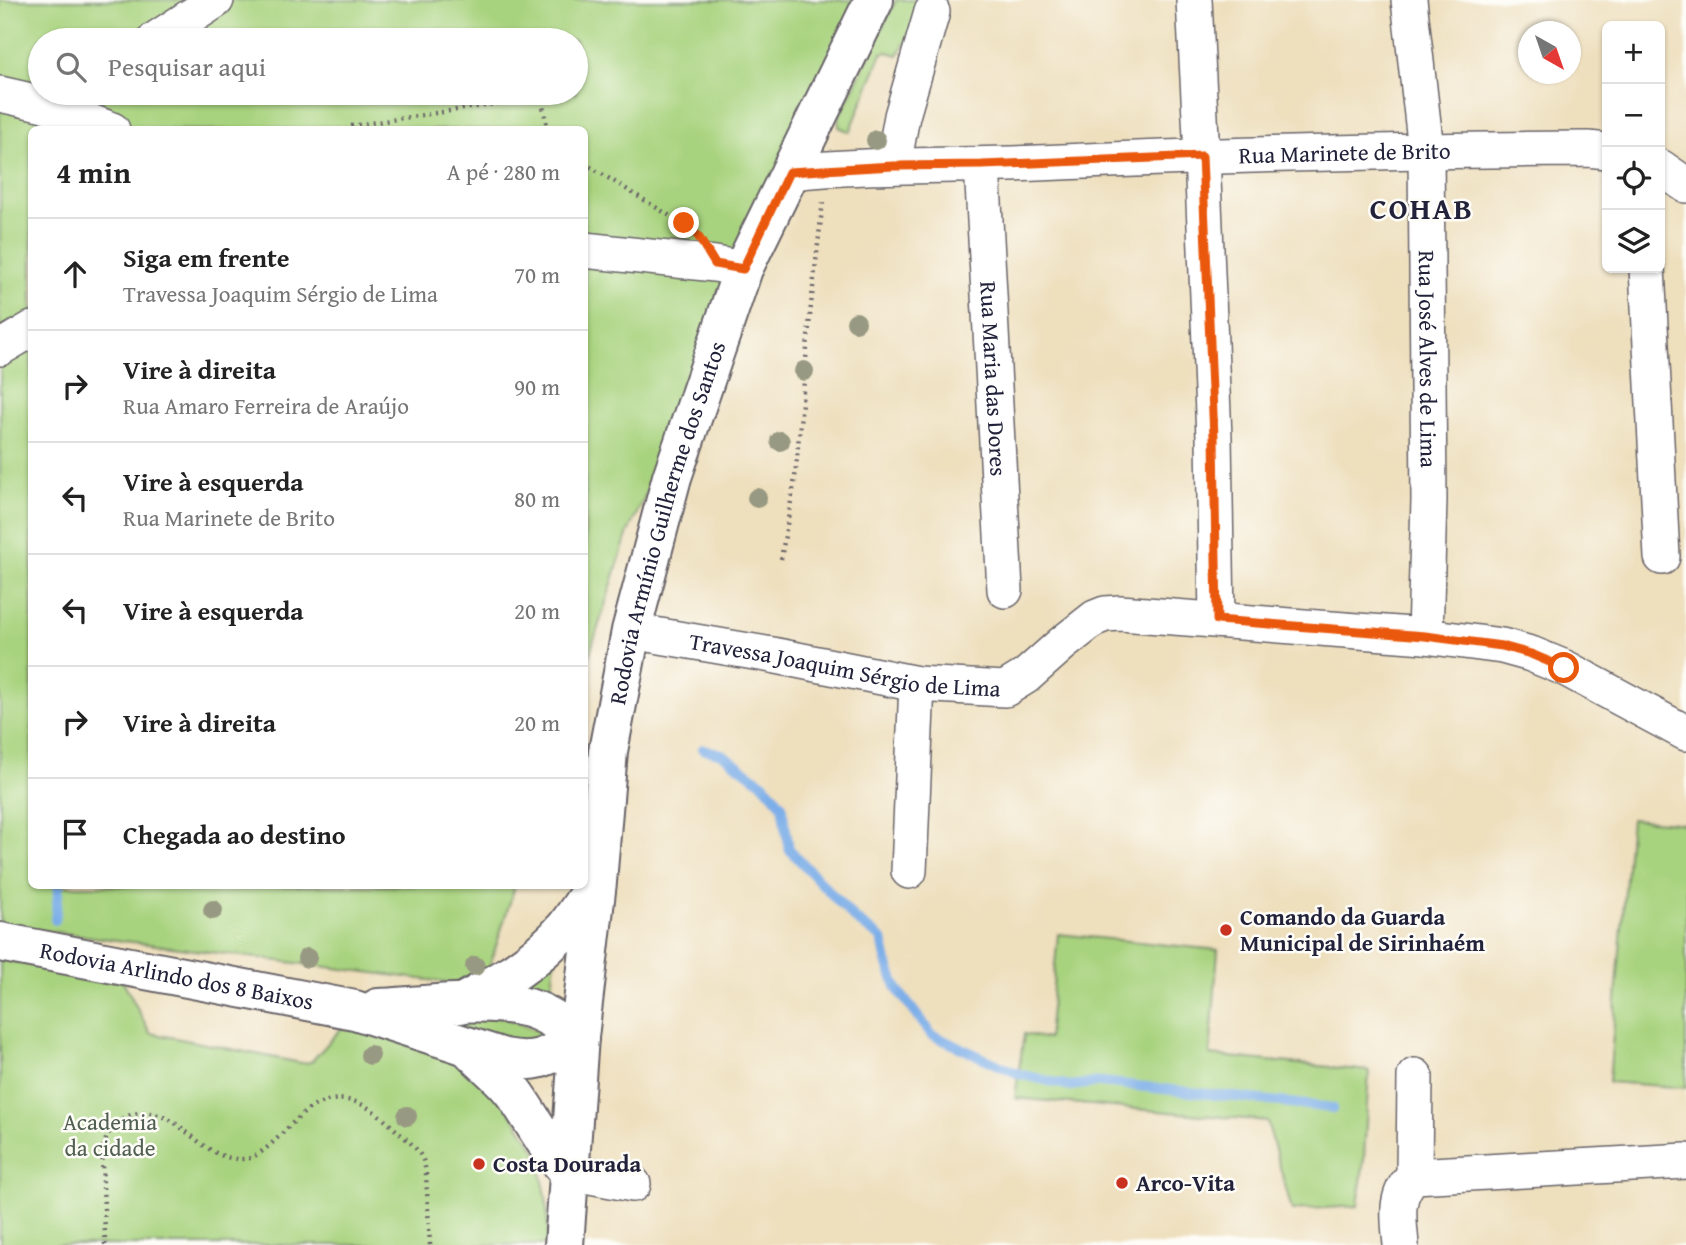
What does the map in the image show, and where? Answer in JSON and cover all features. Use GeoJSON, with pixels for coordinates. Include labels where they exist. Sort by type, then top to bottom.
{"type":"FeatureCollection","features":[{"type":"Feature","properties":{"kind":"main road","name":"Rodovia Armínio Guilherme dos Santos"},"geometry":{"type":"LineString","coordinates":[[564,1245],[579,1037],[597,882],[608,751],[631,631],[729,267],[789,172],[874,0]]}},
{"type":"Feature","properties":{"kind":"main road"},"geometry":{"type":"LineString","coordinates":[[460,1004],[491,987],[546,947],[578,912],[597,882]]}},
{"type":"Feature","properties":{"kind":"main road","name":"Rodovia Arlindo dos 8 Baixos"},"geometry":{"type":"LineString","coordinates":[[0,942],[355,1010],[516,1060],[547,1058],[579,1037],[547,1016],[526,1007],[483,1003],[355,1010]]}},
{"type":"Feature","properties":{"kind":"main road"},"geometry":{"type":"LineString","coordinates":[[466,1045],[515,1094],[540,1136],[569,1172]]}},
{"type":"Feature","properties":{"kind":"street"},"geometry":{"type":"LineString","coordinates":[[173,28],[216,0]]}},
{"type":"Feature","properties":{"kind":"street"},"geometry":{"type":"LineString","coordinates":[[1194,0],[1214,437],[1217,620]]}},
{"type":"Feature","properties":{"kind":"street","name":"Rua José Alves de Lima"},"geometry":{"type":"LineString","coordinates":[[1409,0],[1426,150],[1429,500],[1425,636]]}},
{"type":"Feature","properties":{"kind":"street"},"geometry":{"type":"LineString","coordinates":[[893,166],[902,116],[932,12]]}},
{"type":"Feature","properties":{"kind":"street"},"geometry":{"type":"LineString","coordinates":[[0,94],[28,96]]}},
{"type":"Feature","properties":{"kind":"street"},"geometry":{"type":"LineString","coordinates":[[67,105],[105,126]]}},
{"type":"Feature","properties":{"kind":"street","name":"Rua Marinete de Brito"},"geometry":{"type":"LineString","coordinates":[[789,172],[893,166],[1426,150],[1602,150]]}},
{"type":"Feature","properties":{"kind":"street","name":"Rua Maria das Dores"},"geometry":{"type":"LineString","coordinates":[[982,165],[1004,590]]}},
{"type":"Feature","properties":{"kind":"street"},"geometry":{"type":"LineString","coordinates":[[1665,170],[1686,185]]}},
{"type":"Feature","properties":{"kind":"street"},"geometry":{"type":"LineString","coordinates":[[588,250],[729,267]]}},
{"type":"Feature","properties":{"kind":"street"},"geometry":{"type":"LineString","coordinates":[[1647,273],[1662,557]]}},
{"type":"Feature","properties":{"kind":"street"},"geometry":{"type":"LineString","coordinates":[[0,348],[28,331]]}},
{"type":"Feature","properties":{"kind":"street","name":"Travessa Joaquim Sérgio de Lima"},"geometry":{"type":"LineString","coordinates":[[631,631],[917,684],[1005,689],[1026,676],[1095,618],[1105,614],[1425,636],[1502,646],[1531,654],[1564,668],[1686,733]]}},
{"type":"Feature","properties":{"kind":"street"},"geometry":{"type":"LineString","coordinates":[[909,871],[917,684]]}},
{"type":"Feature","properties":{"kind":"street"},"geometry":{"type":"LineString","coordinates":[[1414,1176],[1415,1076]]}},
{"type":"Feature","properties":{"kind":"street"},"geometry":{"type":"LineString","coordinates":[[1401,1245],[1398,1202],[1406,1183],[1414,1176],[1686,1161]]}},
{"type":"Feature","properties":{"kind":"street"},"geometry":{"type":"LineString","coordinates":[[569,1172],[633,1184]]}},
{"type":"Feature","properties":{"kind":"path"},"geometry":{"type":"LineString","coordinates":[[351,126],[489,105]]}},
{"type":"Feature","properties":{"kind":"path"},"geometry":{"type":"LineString","coordinates":[[543,105],[547,126]]}},
{"type":"Feature","properties":{"kind":"path"},"geometry":{"type":"LineString","coordinates":[[588,165],[684,223],[729,267]]}},
{"type":"Feature","properties":{"kind":"path"},"geometry":{"type":"LineString","coordinates":[[781,559],[795,478],[827,169]]}},
{"type":"Feature","properties":{"kind":"path"},"geometry":{"type":"LineString","coordinates":[[105,1245],[102,1161],[105,1142],[111,1128],[122,1118],[147,1112],[158,1115],[171,1121],[215,1154],[234,1159],[249,1159],[265,1149],[314,1105],[348,1099],[364,1104],[382,1116],[411,1143],[423,1159],[426,1171],[429,1245]]}},
{"type":"Feature","properties":{"kind":"green space"},"geometry":{"type":"Polygon","coordinates":[[[0,0],[880,0],[628,532],[588,659],[588,126],[28,126],[28,889],[514,889],[483,987],[0,925],[0,0]]]}},
{"type":"Feature","properties":{"kind":"green space"},"geometry":{"type":"Polygon","coordinates":[[[896,0],[931,0],[898,55],[882,53],[850,132],[839,127],[838,119],[896,0]]]}},
{"type":"Feature","properties":{"kind":"green space"},"geometry":{"type":"Polygon","coordinates":[[[1631,819],[1686,824],[1686,1088],[1609,1082],[1631,819]]]}},
{"type":"Feature","properties":{"kind":"green space"},"geometry":{"type":"Polygon","coordinates":[[[1058,934],[1218,950],[1210,1055],[1369,1071],[1358,1206],[1292,1210],[1267,1121],[1015,1098],[1024,1034],[1048,1039],[1058,934]]]}},
{"type":"Feature","properties":{"kind":"green space","name":"Academia da cidade"},"geometry":{"type":"Polygon","coordinates":[[[0,959],[123,981],[150,1033],[301,1063],[311,1062],[348,1021],[401,1036],[486,1075],[537,1152],[546,1196],[549,1245],[0,1245],[0,959]]]}},
{"type":"Feature","properties":{"kind":"green space"},"geometry":{"type":"Polygon","coordinates":[[[555,960],[551,997],[520,983],[555,960]]]}},
{"type":"Feature","properties":{"kind":"green space"},"geometry":{"type":"Polygon","coordinates":[[[450,1012],[503,1017],[544,1034],[543,1040],[509,1044],[446,1026],[450,1012]]]}},
{"type":"Feature","properties":{"kind":"waterway"},"geometry":{"type":"LineString","coordinates":[[703,749],[722,754],[764,784],[782,805],[789,849],[855,919],[882,939],[897,989],[932,1035],[1019,1074],[1070,1086],[1101,1082],[1333,1108]]}},
{"type":"Feature","properties":{"kind":"waterway"},"geometry":{"type":"LineString","coordinates":[[55,920],[59,889]]}},
{"type":"Feature","properties":{"kind":"place","name":"Comando da Guarda Municipal de Sirinhaém"},"geometry":{"type":"Point","coordinates":[1226,930]}},
{"type":"Feature","properties":{"kind":"place","name":"Costa Dourada"},"geometry":{"type":"Point","coordinates":[479,1164]}},
{"type":"Feature","properties":{"kind":"place","name":"Arco-Vita"},"geometry":{"type":"Point","coordinates":[1122,1183]}},
{"type":"Feature","properties":{"kind":"district","name":"COHAB"},"geometry":{"type":"Point","coordinates":[1422,209]}},
{"type":"Feature","properties":{"kind":"route"},"geometry":{"type":"LineString","coordinates":[[684,223],[698,236],[715,264],[743,269],[789,172],[1202,156],[1214,437],[1217,620],[1425,636],[1502,646],[1531,654],[1564,668]]}}]}
